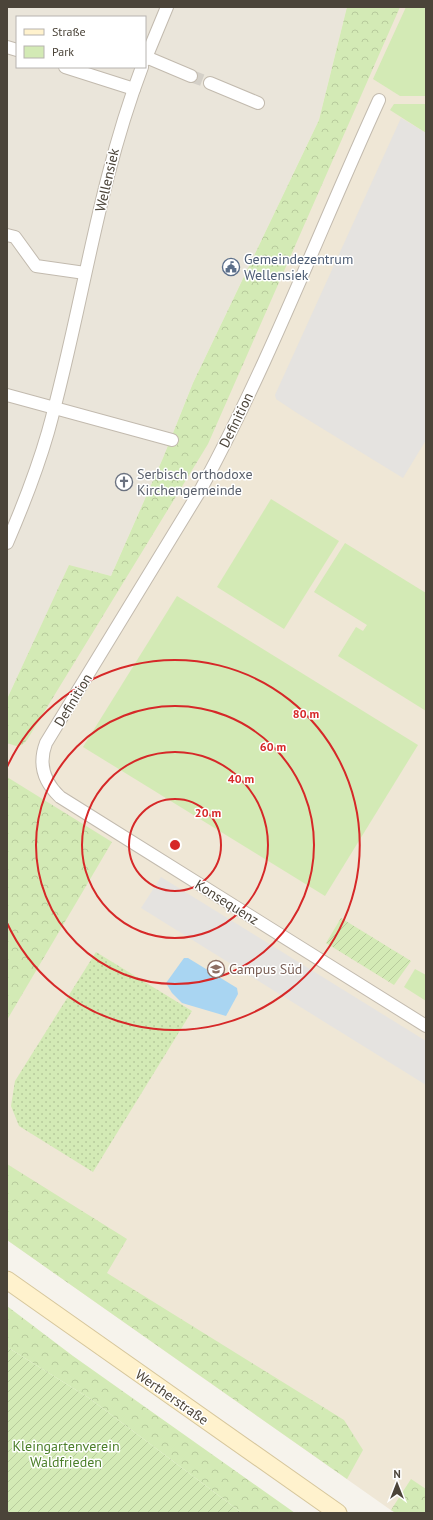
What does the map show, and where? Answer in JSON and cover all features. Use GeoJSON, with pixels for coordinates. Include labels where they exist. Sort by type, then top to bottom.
{"type":"FeatureCollection","features":[{"type":"Feature","properties":{"kind":"main road","name":"Wertherstraße"},"geometry":{"type":"LineString","coordinates":[[7,1280],[338,1513]]}},
{"type":"Feature","properties":{"kind":"street","name":"Wellensiek"},"geometry":{"type":"LineString","coordinates":[[146,57],[167,7]]}},
{"type":"Feature","properties":{"kind":"street"},"geometry":{"type":"LineString","coordinates":[[146,63],[191,76]]}},
{"type":"Feature","properties":{"kind":"street"},"geometry":{"type":"LineString","coordinates":[[68,68],[134,89]]}},
{"type":"Feature","properties":{"kind":"street","name":"Wellensiek"},"geometry":{"type":"LineString","coordinates":[[7,542],[31,484],[54,409],[117,138],[142,68]]}},
{"type":"Feature","properties":{"kind":"street"},"geometry":{"type":"LineString","coordinates":[[210,84],[258,103]]}},
{"type":"Feature","properties":{"kind":"street","name":"Definition"},"geometry":{"type":"LineString","coordinates":[[42,766],[42,754],[46,743],[198,495],[218,458],[250,391],[378,100]]}},
{"type":"Feature","properties":{"kind":"street"},"geometry":{"type":"LineString","coordinates":[[7,235],[15,237],[36,266],[85,273]]}},
{"type":"Feature","properties":{"kind":"street"},"geometry":{"type":"LineString","coordinates":[[7,396],[172,440]]}},
{"type":"Feature","properties":{"kind":"street","name":"Konsequenz"},"geometry":{"type":"LineString","coordinates":[[42,766],[44,777],[51,789],[60,797],[426,1026]]}},
{"type":"Feature","properties":{"kind":"shaded area"},"geometry":{"type":"Polygon","coordinates":[[[7,7],[347,7],[319,120],[193,383],[163,458],[111,576],[69,566],[7,699],[7,7]]]}},
{"type":"Feature","properties":{"kind":"shaded area","name":"Campus Süd"},"geometry":{"type":"Polygon","coordinates":[[[347,7],[426,7],[426,1513],[395,1513],[7,1240],[7,699],[69,565],[111,576],[163,458],[193,383],[319,120],[347,7]]]}},
{"type":"Feature","properties":{"kind":"shaded area"},"geometry":{"type":"Polygon","coordinates":[[[401,118],[426,133],[426,440],[403,478],[297,413],[276,399],[275,395],[401,118]]]}},
{"type":"Feature","properties":{"kind":"shaded area"},"geometry":{"type":"Polygon","coordinates":[[[161,877],[426,1041],[426,1085],[141,908],[161,877]]]}},
{"type":"Feature","properties":{"kind":"green space"},"geometry":{"type":"Polygon","coordinates":[[[347,7],[400,7],[208,444],[27,740],[22,745],[16,746],[7,743],[7,699],[69,565],[111,576],[163,458],[193,383],[319,120],[347,7]]]}},
{"type":"Feature","properties":{"kind":"green space"},"geometry":{"type":"Polygon","coordinates":[[[406,7],[426,7],[426,96],[400,96],[373,79],[406,7]]]}},
{"type":"Feature","properties":{"kind":"green space"},"geometry":{"type":"Polygon","coordinates":[[[394,104],[426,104],[426,133],[390,110],[394,104]]]}},
{"type":"Feature","properties":{"kind":"green space"},"geometry":{"type":"Polygon","coordinates":[[[271,499],[339,541],[284,629],[217,587],[271,499]]]}},
{"type":"Feature","properties":{"kind":"green space"},"geometry":{"type":"Polygon","coordinates":[[[345,543],[426,593],[426,711],[338,656],[356,627],[363,631],[367,625],[314,592],[345,543]]]}},
{"type":"Feature","properties":{"kind":"green space"},"geometry":{"type":"Polygon","coordinates":[[[177,596],[418,745],[325,896],[83,747],[177,596]]]}},
{"type":"Feature","properties":{"kind":"green space"},"geometry":{"type":"Polygon","coordinates":[[[7,777],[112,842],[7,1020],[7,777]]]}},
{"type":"Feature","properties":{"kind":"green space"},"geometry":{"type":"Polygon","coordinates":[[[341,918],[411,961],[394,985],[326,943],[341,918]]]}},
{"type":"Feature","properties":{"kind":"green space"},"geometry":{"type":"Polygon","coordinates":[[[96,952],[192,1011],[93,1172],[19,1126],[11,1106],[15,1081],[96,952]]]}},
{"type":"Feature","properties":{"kind":"green space"},"geometry":{"type":"Polygon","coordinates":[[[415,969],[426,975],[426,1001],[404,987],[415,969]]]}},
{"type":"Feature","properties":{"kind":"green space"},"geometry":{"type":"Polygon","coordinates":[[[7,1164],[127,1239],[107,1273],[344,1420],[363,1450],[347,1479],[7,1240],[7,1164]]]}},
{"type":"Feature","properties":{"kind":"green space"},"geometry":{"type":"Polygon","coordinates":[[[7,1306],[73,1356],[295,1513],[242,1513],[89,1398],[7,1347],[7,1306]]]}},
{"type":"Feature","properties":{"kind":"green space","name":"Kleingartenverein Waldfrieden"},"geometry":{"type":"Polygon","coordinates":[[[7,1347],[89,1398],[242,1513],[7,1513],[7,1347]]]}},
{"type":"Feature","properties":{"kind":"green space"},"geometry":{"type":"Polygon","coordinates":[[[411,1479],[426,1489],[426,1513],[396,1513],[391,1510],[411,1479]]]}},
{"type":"Feature","properties":{"kind":"water"},"geometry":{"type":"Polygon","coordinates":[[[184,958],[188,958],[237,988],[238,994],[226,1016],[182,1003],[172,993],[166,983],[184,958]]]}},
{"type":"Feature","properties":{"kind":"tunnel"},"geometry":{"type":"LineString","coordinates":[[191,76],[210,83]]}},
{"type":"Feature","properties":{"kind":"place","name":"Gemeindezentrum Wellensiek"},"geometry":{"type":"Point","coordinates":[231,267]}},
{"type":"Feature","properties":{"kind":"place","name":"Serbisch orthodoxe Kirchengemeinde"},"geometry":{"type":"Point","coordinates":[124,482]}},
{"type":"Feature","properties":{"kind":"place","name":"Campus Süd"},"geometry":{"type":"Point","coordinates":[216,969]}}]}
